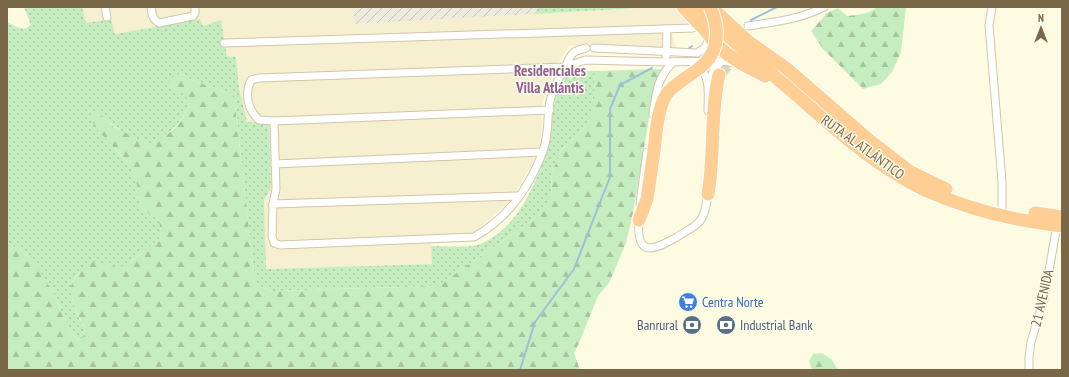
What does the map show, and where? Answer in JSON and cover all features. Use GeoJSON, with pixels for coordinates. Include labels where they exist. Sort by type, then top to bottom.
{"type":"FeatureCollection","features":[{"type":"Feature","properties":{"kind":"highway"},"geometry":{"type":"LineString","coordinates":[[683,7],[708,33],[714,42],[727,54],[789,90]]}},
{"type":"Feature","properties":{"kind":"highway","name":"RUTA AL ATLÁNTICO"},"geometry":{"type":"LineString","coordinates":[[696,7],[755,61],[825,121],[890,170],[924,190],[1000,216],[1060,223]]}},
{"type":"Feature","properties":{"kind":"highway"},"geometry":{"type":"LineString","coordinates":[[639,220],[646,199],[660,110],[665,97],[674,86],[703,65],[710,57],[714,47],[717,29],[710,7]]}},
{"type":"Feature","properties":{"kind":"highway","name":"RUTA AL ATLÁNTICO"},"geometry":{"type":"LineString","coordinates":[[710,7],[749,42],[786,68],[851,126],[909,171],[960,195],[1060,223]]}},
{"type":"Feature","properties":{"kind":"highway"},"geometry":{"type":"LineString","coordinates":[[726,7],[786,68]]}},
{"type":"Feature","properties":{"kind":"highway"},"geometry":{"type":"LineString","coordinates":[[760,59],[777,70],[870,147],[909,171]]}},
{"type":"Feature","properties":{"kind":"highway"},"geometry":{"type":"LineString","coordinates":[[708,194],[711,175],[716,93],[719,75]]}},
{"type":"Feature","properties":{"kind":"street"},"geometry":{"type":"LineString","coordinates":[[105,7],[107,16]]}},
{"type":"Feature","properties":{"kind":"street"},"geometry":{"type":"LineString","coordinates":[[151,7],[153,17],[159,22],[193,16],[195,13],[195,7]]}},
{"type":"Feature","properties":{"kind":"street"},"geometry":{"type":"LineString","coordinates":[[748,26],[790,19],[813,13],[824,7]]}},
{"type":"Feature","properties":{"kind":"street"},"geometry":{"type":"LineString","coordinates":[[992,7],[989,25],[1002,181],[1002,208]]}},
{"type":"Feature","properties":{"kind":"street"},"geometry":{"type":"LineString","coordinates":[[224,43],[693,28]]}},
{"type":"Feature","properties":{"kind":"street"},"geometry":{"type":"LineString","coordinates":[[667,29],[666,52],[669,62],[663,72],[658,86],[642,190],[639,220],[639,238],[642,245],[648,248],[662,246],[694,226],[700,221],[705,212],[708,194],[708,87],[706,74],[698,64],[694,62]]}},
{"type":"Feature","properties":{"kind":"street"},"geometry":{"type":"LineString","coordinates":[[594,48],[697,53],[707,45],[708,33]]}},
{"type":"Feature","properties":{"kind":"street"},"geometry":{"type":"LineString","coordinates":[[274,122],[276,188],[273,204],[272,236],[274,243],[474,237],[485,231],[500,218],[519,196],[528,182],[547,138],[551,98],[556,83],[573,52],[584,48],[581,55],[585,60]]}},
{"type":"Feature","properties":{"kind":"street"},"geometry":{"type":"LineString","coordinates":[[550,110],[274,122],[259,120],[252,114],[248,105],[248,86],[250,80],[259,78],[565,67],[585,60],[669,62],[722,61],[742,64]]}},
{"type":"Feature","properties":{"kind":"street"},"geometry":{"type":"LineString","coordinates":[[708,87],[710,77],[714,69],[722,61]]}},
{"type":"Feature","properties":{"kind":"street"},"geometry":{"type":"LineString","coordinates":[[276,164],[542,152]]}},
{"type":"Feature","properties":{"kind":"street"},"geometry":{"type":"LineString","coordinates":[[273,204],[519,196]]}},
{"type":"Feature","properties":{"kind":"street","name":"21 AVENIDA"},"geometry":{"type":"LineString","coordinates":[[1029,370],[1031,342],[1044,299],[1060,223]]}},
{"type":"Feature","properties":{"kind":"shaded area"},"geometry":{"type":"Polygon","coordinates":[[[82,7],[352,7],[355,24],[677,7],[698,28],[669,29],[677,48],[569,46],[555,68],[543,101],[540,151],[511,200],[470,237],[432,240],[431,246],[433,264],[265,269],[264,200],[271,188],[269,122],[247,122],[239,88],[236,57],[227,56],[221,20],[203,26],[200,19],[114,34],[86,23],[82,7]]]}},
{"type":"Feature","properties":{"kind":"shaded area"},"geometry":{"type":"Polygon","coordinates":[[[352,7],[539,7],[534,14],[355,24],[352,7]]]}},
{"type":"Feature","properties":{"kind":"green space"},"geometry":{"type":"Polygon","coordinates":[[[24,7],[82,7],[86,23],[111,19],[115,34],[200,19],[203,26],[221,20],[227,56],[236,57],[239,88],[247,122],[269,122],[271,188],[264,200],[266,269],[432,264],[431,246],[473,246],[492,238],[506,227],[518,213],[536,180],[551,129],[556,95],[566,77],[576,72],[595,71],[593,114],[582,130],[563,148],[552,172],[551,196],[539,215],[438,286],[272,291],[255,284],[234,95],[192,80],[180,73],[170,86],[187,96],[189,106],[181,119],[167,135],[154,143],[148,143],[132,137],[115,127],[96,111],[115,149],[128,163],[136,179],[141,208],[159,220],[161,238],[133,260],[117,270],[107,263],[87,269],[78,274],[72,287],[73,302],[86,329],[83,338],[78,340],[71,333],[54,294],[27,255],[7,242],[7,22],[25,29],[31,25],[24,7]]]}},
{"type":"Feature","properties":{"kind":"green space"},"geometry":{"type":"Polygon","coordinates":[[[539,7],[658,7],[534,14],[539,7]]]}},
{"type":"Feature","properties":{"kind":"green space"},"geometry":{"type":"Polygon","coordinates":[[[877,7],[906,7],[901,52],[892,72],[881,84],[863,89],[823,49],[811,31],[827,13],[838,8],[847,16],[867,13],[877,7]]]}},
{"type":"Feature","properties":{"kind":"green space"},"geometry":{"type":"Polygon","coordinates":[[[662,69],[655,83],[633,213],[626,243],[609,283],[598,296],[574,353],[580,370],[7,370],[7,242],[27,255],[37,267],[54,294],[71,333],[78,340],[83,338],[86,329],[75,307],[71,294],[72,284],[78,274],[91,262],[107,263],[117,269],[133,260],[161,238],[159,220],[141,208],[136,179],[128,163],[96,128],[90,117],[91,110],[96,111],[114,127],[144,142],[154,143],[173,130],[182,119],[189,106],[186,96],[170,86],[169,78],[180,73],[192,80],[234,95],[255,284],[272,291],[438,286],[539,215],[551,196],[552,172],[563,148],[582,130],[593,114],[595,71],[662,69]]]}},
{"type":"Feature","properties":{"kind":"green space"},"geometry":{"type":"Polygon","coordinates":[[[822,353],[832,360],[838,370],[812,370],[809,361],[813,354],[822,353]]]}},
{"type":"Feature","properties":{"kind":"waterway"},"geometry":{"type":"LineString","coordinates":[[751,20],[777,7]]}},
{"type":"Feature","properties":{"kind":"waterway"},"geometry":{"type":"LineString","coordinates":[[688,49],[692,46]]}},
{"type":"Feature","properties":{"kind":"waterway"},"geometry":{"type":"LineString","coordinates":[[520,370],[535,322],[574,269],[610,177],[610,109],[620,85],[652,68]]}},
{"type":"Feature","properties":{"kind":"tunnel"},"geometry":{"type":"LineString","coordinates":[[719,75],[728,64],[741,57]]}},
{"type":"Feature","properties":{"kind":"place","name":"Centra Norte"},"geometry":{"type":"Point","coordinates":[688,302]}},
{"type":"Feature","properties":{"kind":"place","name":"Banrural"},"geometry":{"type":"Point","coordinates":[692,325]}},
{"type":"Feature","properties":{"kind":"place","name":"Industrial Bank"},"geometry":{"type":"Point","coordinates":[726,325]}},
{"type":"Feature","properties":{"kind":"district","name":"Residenciales Villa Atlántis"},"geometry":{"type":"Point","coordinates":[550,80]}}]}
